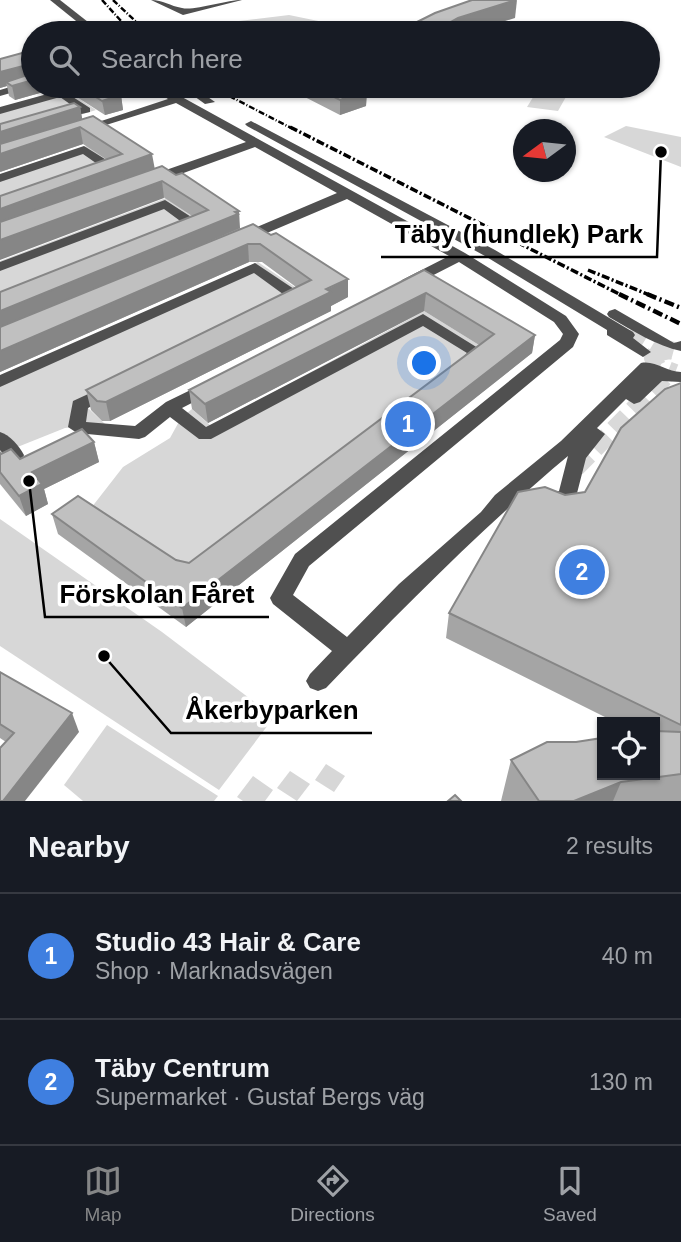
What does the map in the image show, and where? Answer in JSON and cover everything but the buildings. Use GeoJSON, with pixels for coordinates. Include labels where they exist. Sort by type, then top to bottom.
{"type":"FeatureCollection","features":[{"type":"Feature","properties":{"kind":"street"},"geometry":{"type":"LineString","coordinates":[[54,0],[81,21]]}},
{"type":"Feature","properties":{"kind":"street"},"geometry":{"type":"LineString","coordinates":[[65,0],[90,21]]}},
{"type":"Feature","properties":{"kind":"street"},"geometry":{"type":"LineString","coordinates":[[155,0],[183,12],[238,0]]}},
{"type":"Feature","properties":{"kind":"street"},"geometry":{"type":"LineString","coordinates":[[0,93],[21,87]]}},
{"type":"Feature","properties":{"kind":"street"},"geometry":{"type":"LineString","coordinates":[[0,111],[45,98]]}},
{"type":"Feature","properties":{"kind":"street"},"geometry":{"type":"LineString","coordinates":[[49,121],[86,110],[69,98]]}},
{"type":"Feature","properties":{"kind":"street"},"geometry":{"type":"LineString","coordinates":[[76,132],[163,98]]}},
{"type":"Feature","properties":{"kind":"street"},"geometry":{"type":"LineString","coordinates":[[188,98],[258,142],[460,256],[560,319],[568,327],[571,337],[302,560],[281,598],[348,651]]}},
{"type":"Feature","properties":{"kind":"street"},"geometry":{"type":"LineString","coordinates":[[197,98],[209,102]]}},
{"type":"Feature","properties":{"kind":"street"},"geometry":{"type":"LineString","coordinates":[[203,98],[490,253],[626,335]]}},
{"type":"Feature","properties":{"kind":"street"},"geometry":{"type":"LineString","coordinates":[[142,184],[258,142]]}},
{"type":"Feature","properties":{"kind":"street"},"geometry":{"type":"LineString","coordinates":[[0,178],[84,150],[112,169],[87,178]]}},
{"type":"Feature","properties":{"kind":"street"},"geometry":{"type":"LineString","coordinates":[[224,246],[349,193]]}},
{"type":"Feature","properties":{"kind":"street"},"geometry":{"type":"LineString","coordinates":[[0,267],[165,204],[197,227],[176,236]]}},
{"type":"Feature","properties":{"kind":"street"},"geometry":{"type":"LineString","coordinates":[[490,253],[516,260],[549,276],[677,346]]}},
{"type":"Feature","properties":{"kind":"street"},"geometry":{"type":"LineString","coordinates":[[490,253],[498,264],[649,364],[681,377]]}},
{"type":"Feature","properties":{"kind":"street"},"geometry":{"type":"LineString","coordinates":[[388,293],[460,256]]}},
{"type":"Feature","properties":{"kind":"street"},"geometry":{"type":"LineString","coordinates":[[0,382],[255,267],[298,298],[274,309]]}},
{"type":"Feature","properties":{"kind":"street"},"geometry":{"type":"LineString","coordinates":[[172,406],[181,418],[205,435],[423,319],[478,353],[444,378]]}},
{"type":"Feature","properties":{"kind":"street"},"geometry":{"type":"LineString","coordinates":[[488,517],[516,506],[559,500],[568,496],[577,456],[649,364],[654,344],[677,346]]}},
{"type":"Feature","properties":{"kind":"street"},"geometry":{"type":"LineString","coordinates":[[318,681],[407,590],[488,517],[502,500],[568,446],[649,364]]}},
{"type":"Feature","properties":{"kind":"street"},"geometry":{"type":"LineString","coordinates":[[129,381],[79,405],[77,427],[139,433],[172,406],[220,381]]}},
{"type":"Feature","properties":{"kind":"street"},"geometry":{"type":"LineString","coordinates":[[0,438],[15,455]]}},
{"type":"Feature","properties":{"kind":"street"},"geometry":{"type":"LineString","coordinates":[[534,473],[529,485],[531,490],[546,501]]}},
{"type":"Feature","properties":{"kind":"shaded area"},"geometry":{"type":"Polygon","coordinates":[[[289,15],[318,21],[238,21],[289,15]]]}},
{"type":"Feature","properties":{"kind":"shaded area"},"geometry":{"type":"Polygon","coordinates":[[[34,98],[78,98],[96,110],[0,140],[0,108],[34,98]]]}},
{"type":"Feature","properties":{"kind":"shaded area"},"geometry":{"type":"Polygon","coordinates":[[[533,98],[565,98],[558,111],[527,107],[533,98]]]}},
{"type":"Feature","properties":{"kind":"shaded area"},"geometry":{"type":"Polygon","coordinates":[[[626,126],[681,137],[681,167],[604,137],[626,126]]]}},
{"type":"Feature","properties":{"kind":"shaded area"},"geometry":{"type":"Polygon","coordinates":[[[87,146],[124,171],[0,215],[0,175],[87,146]]]}},
{"type":"Feature","properties":{"kind":"shaded area"},"geometry":{"type":"Polygon","coordinates":[[[166,198],[209,228],[0,313],[0,261],[166,198]]]}},
{"type":"Feature","properties":{"kind":"shaded area"},"geometry":{"type":"Polygon","coordinates":[[[258,262],[311,298],[88,408],[105,424],[65,428],[0,454],[0,377],[258,262]]]}},
{"type":"Feature","properties":{"kind":"shaded area"},"geometry":{"type":"Polygon","coordinates":[[[424,311],[492,353],[192,582],[88,512],[123,467],[170,438],[181,418],[192,409],[211,426],[424,311]]]}},
{"type":"Feature","properties":{"kind":"shaded area"},"geometry":{"type":"Polygon","coordinates":[[[0,519],[162,632],[274,717],[219,790],[0,646],[0,519]]]}},
{"type":"Feature","properties":{"kind":"shaded area"},"geometry":{"type":"Polygon","coordinates":[[[107,725],[218,796],[214,801],[83,801],[64,785],[107,725]]]}},
{"type":"Feature","properties":{"kind":"shaded area"},"geometry":{"type":"Polygon","coordinates":[[[326,764],[345,776],[334,792],[315,780],[326,764]]]}},
{"type":"Feature","properties":{"kind":"shaded area"},"geometry":{"type":"Polygon","coordinates":[[[290,771],[310,784],[297,801],[277,788],[290,771]]]}},
{"type":"Feature","properties":{"kind":"shaded area"},"geometry":{"type":"Polygon","coordinates":[[[253,776],[273,790],[265,801],[243,801],[237,797],[253,776]]]}},
{"type":"Feature","properties":{"kind":"tunnel"},"geometry":{"type":"LineString","coordinates":[[627,335],[656,353]]}},
{"type":"Feature","properties":{"kind":"tunnel"},"geometry":{"type":"LineString","coordinates":[[656,353],[670,350],[681,353]]}},
{"type":"Feature","properties":{"kind":"tunnel"},"geometry":{"type":"LineString","coordinates":[[656,353],[653,358],[657,366],[675,373]]}},
{"type":"Feature","properties":{"kind":"tunnel"},"geometry":{"type":"LineString","coordinates":[[576,468],[670,372]]}},
{"type":"Feature","properties":{"kind":"railway"},"geometry":{"type":"LineString","coordinates":[[102,0],[121,21]]}},
{"type":"Feature","properties":{"kind":"railway"},"geometry":{"type":"LineString","coordinates":[[113,0],[135,21]]}},
{"type":"Feature","properties":{"kind":"railway"},"geometry":{"type":"LineString","coordinates":[[233,98],[293,129]]}},
{"type":"Feature","properties":{"kind":"railway"},"geometry":{"type":"LineString","coordinates":[[290,127],[620,295]]}},
{"type":"Feature","properties":{"kind":"railway"},"geometry":{"type":"LineString","coordinates":[[588,270],[652,296]]}},
{"type":"Feature","properties":{"kind":"railway"},"geometry":{"type":"LineString","coordinates":[[647,294],[681,308]]}},
{"type":"Feature","properties":{"kind":"railway"},"geometry":{"type":"LineString","coordinates":[[620,295],[681,324]]}},
{"type":"Feature","properties":{"kind":"place","name":"Täby (hundlek) Park"},"geometry":{"type":"Point","coordinates":[661,152]}},
{"type":"Feature","properties":{"kind":"place","name":"Studio 43 Hair & Care"},"geometry":{"type":"Point","coordinates":[408,424]}},
{"type":"Feature","properties":{"kind":"place","name":"Förskolan Fåret"},"geometry":{"type":"Point","coordinates":[29,481]}},
{"type":"Feature","properties":{"kind":"place","name":"Täby Centrum"},"geometry":{"type":"Point","coordinates":[582,572]}},
{"type":"Feature","properties":{"kind":"place","name":"Åkerbyparken"},"geometry":{"type":"Point","coordinates":[104,656]}}]}
